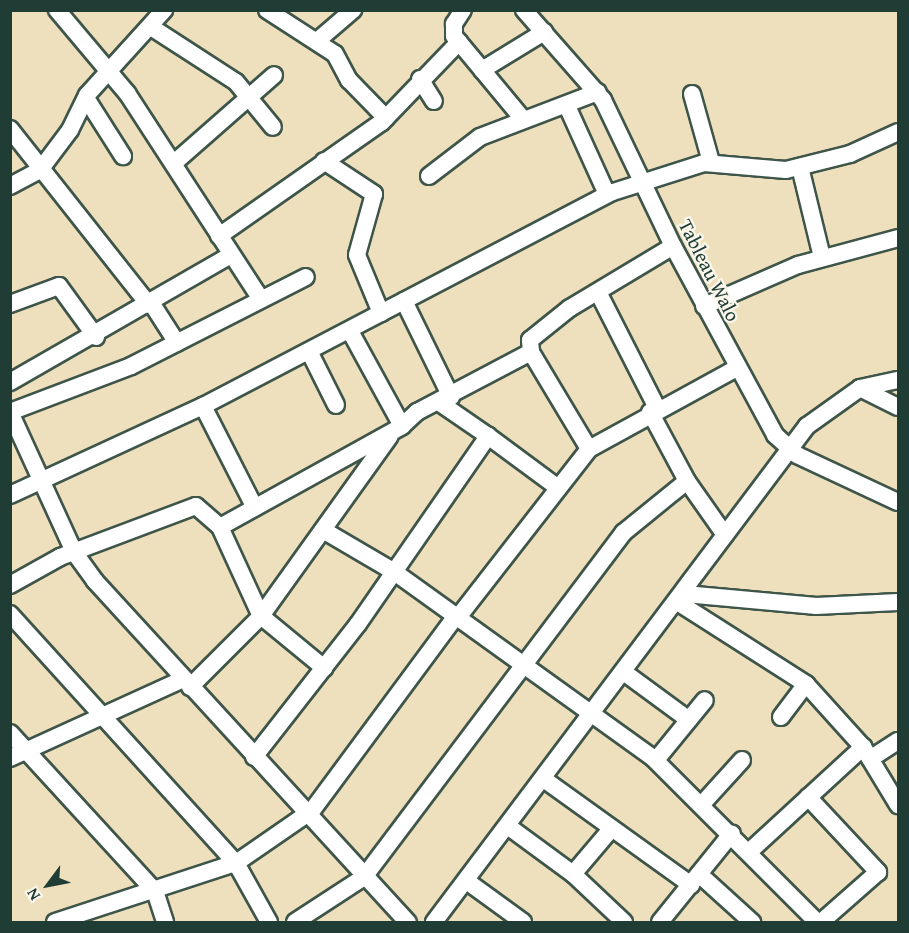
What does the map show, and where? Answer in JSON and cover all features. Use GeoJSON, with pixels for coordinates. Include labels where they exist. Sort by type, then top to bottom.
{"type":"FeatureCollection","features":[{"type":"Feature","properties":{"kind":"street"},"geometry":{"type":"LineString","coordinates":[[57,10],[110,70],[174,163],[260,298]]}},
{"type":"Feature","properties":{"kind":"street"},"geometry":{"type":"LineString","coordinates":[[10,186],[40,170],[70,130],[86,98],[164,10]]}},
{"type":"Feature","properties":{"kind":"street"},"geometry":{"type":"LineString","coordinates":[[267,10],[335,54],[349,80],[386,118]]}},
{"type":"Feature","properties":{"kind":"street"},"geometry":{"type":"LineString","coordinates":[[317,41],[353,10]]}},
{"type":"Feature","properties":{"kind":"street"},"geometry":{"type":"LineString","coordinates":[[463,10],[452,32],[524,119]]}},
{"type":"Feature","properties":{"kind":"street","name":"Tableau Walo"},"geometry":{"type":"LineString","coordinates":[[524,10],[598,92],[644,180],[673,246],[704,306],[737,368],[788,449]]}},
{"type":"Feature","properties":{"kind":"street"},"geometry":{"type":"LineString","coordinates":[[151,27],[209,60],[249,97],[273,127]]}},
{"type":"Feature","properties":{"kind":"street"},"geometry":{"type":"LineString","coordinates":[[482,70],[544,32]]}},
{"type":"Feature","properties":{"kind":"street"},"geometry":{"type":"LineString","coordinates":[[219,236],[386,118],[420,79],[459,42]]}},
{"type":"Feature","properties":{"kind":"street"},"geometry":{"type":"LineString","coordinates":[[174,163],[274,75]]}},
{"type":"Feature","properties":{"kind":"street"},"geometry":{"type":"LineString","coordinates":[[420,79],[434,101]]}},
{"type":"Feature","properties":{"kind":"street"},"geometry":{"type":"LineString","coordinates":[[429,176],[472,141],[524,119],[567,106],[598,92]]}},
{"type":"Feature","properties":{"kind":"street"},"geometry":{"type":"LineString","coordinates":[[692,94],[711,162]]}},
{"type":"Feature","properties":{"kind":"street"},"geometry":{"type":"LineString","coordinates":[[86,98],[123,156]]}},
{"type":"Feature","properties":{"kind":"street"},"geometry":{"type":"LineString","coordinates":[[567,106],[607,194]]}},
{"type":"Feature","properties":{"kind":"street"},"geometry":{"type":"LineString","coordinates":[[10,129],[40,170],[116,257],[177,343]]}},
{"type":"Feature","properties":{"kind":"street"},"geometry":{"type":"LineString","coordinates":[[10,495],[203,406],[310,352],[607,194],[644,180],[711,162],[777,170],[800,167],[850,154],[898,132]]}},
{"type":"Feature","properties":{"kind":"street"},"geometry":{"type":"LineString","coordinates":[[324,161],[376,189],[357,255],[381,313]]}},
{"type":"Feature","properties":{"kind":"street"},"geometry":{"type":"LineString","coordinates":[[800,167],[822,257]]}},
{"type":"Feature","properties":{"kind":"street"},"geometry":{"type":"LineString","coordinates":[[704,306],[822,257],[898,238]]}},
{"type":"Feature","properties":{"kind":"street"},"geometry":{"type":"LineString","coordinates":[[589,449],[531,352],[534,335],[673,246]]}},
{"type":"Feature","properties":{"kind":"street"},"geometry":{"type":"LineString","coordinates":[[10,382],[96,337],[231,255]]}},
{"type":"Feature","properties":{"kind":"street"},"geometry":{"type":"LineString","coordinates":[[306,277],[260,298],[177,343],[10,412],[74,552],[186,683],[408,922]]}},
{"type":"Feature","properties":{"kind":"street"},"geometry":{"type":"LineString","coordinates":[[10,304],[59,286],[96,337]]}},
{"type":"Feature","properties":{"kind":"street"},"geometry":{"type":"LineString","coordinates":[[598,292],[687,481],[725,535]]}},
{"type":"Feature","properties":{"kind":"street"},"geometry":{"type":"LineString","coordinates":[[404,301],[446,400],[488,436],[557,487]]}},
{"type":"Feature","properties":{"kind":"street"},"geometry":{"type":"LineString","coordinates":[[350,331],[396,431]]}},
{"type":"Feature","properties":{"kind":"street"},"geometry":{"type":"LineString","coordinates":[[310,352],[336,405]]}},
{"type":"Feature","properties":{"kind":"street"},"geometry":{"type":"LineString","coordinates":[[220,527],[396,431],[531,352]]}},
{"type":"Feature","properties":{"kind":"street"},"geometry":{"type":"LineString","coordinates":[[55,922],[236,864],[307,815],[557,487],[589,449],[654,410],[737,368]]}},
{"type":"Feature","properties":{"kind":"street"},"geometry":{"type":"LineString","coordinates":[[434,922],[468,882],[682,598],[788,449],[818,415],[860,388],[898,380]]}},
{"type":"Feature","properties":{"kind":"street"},"geometry":{"type":"LineString","coordinates":[[860,388],[898,407]]}},
{"type":"Feature","properties":{"kind":"street"},"geometry":{"type":"LineString","coordinates":[[203,406],[255,508]]}},
{"type":"Feature","properties":{"kind":"street"},"geometry":{"type":"LineString","coordinates":[[18,754],[104,714],[186,683],[261,616],[396,431]]}},
{"type":"Feature","properties":{"kind":"street"},"geometry":{"type":"LineString","coordinates":[[254,757],[324,668],[488,436]]}},
{"type":"Feature","properties":{"kind":"street"},"geometry":{"type":"LineString","coordinates":[[788,449],[898,502]]}},
{"type":"Feature","properties":{"kind":"street"},"geometry":{"type":"LineString","coordinates":[[295,922],[364,877],[623,533],[687,481]]}},
{"type":"Feature","properties":{"kind":"street"},"geometry":{"type":"LineString","coordinates":[[10,585],[74,552],[186,506],[205,511],[220,527],[261,616],[324,668]]}},
{"type":"Feature","properties":{"kind":"street"},"geometry":{"type":"LineString","coordinates":[[323,530],[393,571],[526,664],[656,760],[703,803],[819,922],[878,872],[808,797]]}},
{"type":"Feature","properties":{"kind":"street"},"geometry":{"type":"LineString","coordinates":[[682,598],[816,606],[898,602]]}},
{"type":"Feature","properties":{"kind":"street"},"geometry":{"type":"LineString","coordinates":[[682,598],[806,684],[867,753],[898,805]]}},
{"type":"Feature","properties":{"kind":"street"},"geometry":{"type":"LineString","coordinates":[[10,614],[104,714],[236,864],[269,922]]}},
{"type":"Feature","properties":{"kind":"street"},"geometry":{"type":"LineString","coordinates":[[625,673],[689,720]]}},
{"type":"Feature","properties":{"kind":"street"},"geometry":{"type":"LineString","coordinates":[[781,717],[806,684]]}},
{"type":"Feature","properties":{"kind":"street"},"geometry":{"type":"LineString","coordinates":[[656,760],[705,700]]}},
{"type":"Feature","properties":{"kind":"street"},"geometry":{"type":"LineString","coordinates":[[10,734],[18,754],[156,891],[165,922]]}},
{"type":"Feature","properties":{"kind":"street"},"geometry":{"type":"LineString","coordinates":[[750,851],[808,797],[867,753],[898,741]]}},
{"type":"Feature","properties":{"kind":"street"},"geometry":{"type":"LineString","coordinates":[[703,803],[742,760]]}},
{"type":"Feature","properties":{"kind":"street"},"geometry":{"type":"LineString","coordinates":[[545,780],[612,828],[695,879],[752,922]]}},
{"type":"Feature","properties":{"kind":"street"},"geometry":{"type":"LineString","coordinates":[[509,827],[573,874],[624,922]]}},
{"type":"Feature","properties":{"kind":"street"},"geometry":{"type":"LineString","coordinates":[[573,874],[612,828]]}},
{"type":"Feature","properties":{"kind":"street"},"geometry":{"type":"LineString","coordinates":[[660,922],[732,833]]}},
{"type":"Feature","properties":{"kind":"street"},"geometry":{"type":"LineString","coordinates":[[468,882],[523,922]]}}]}
